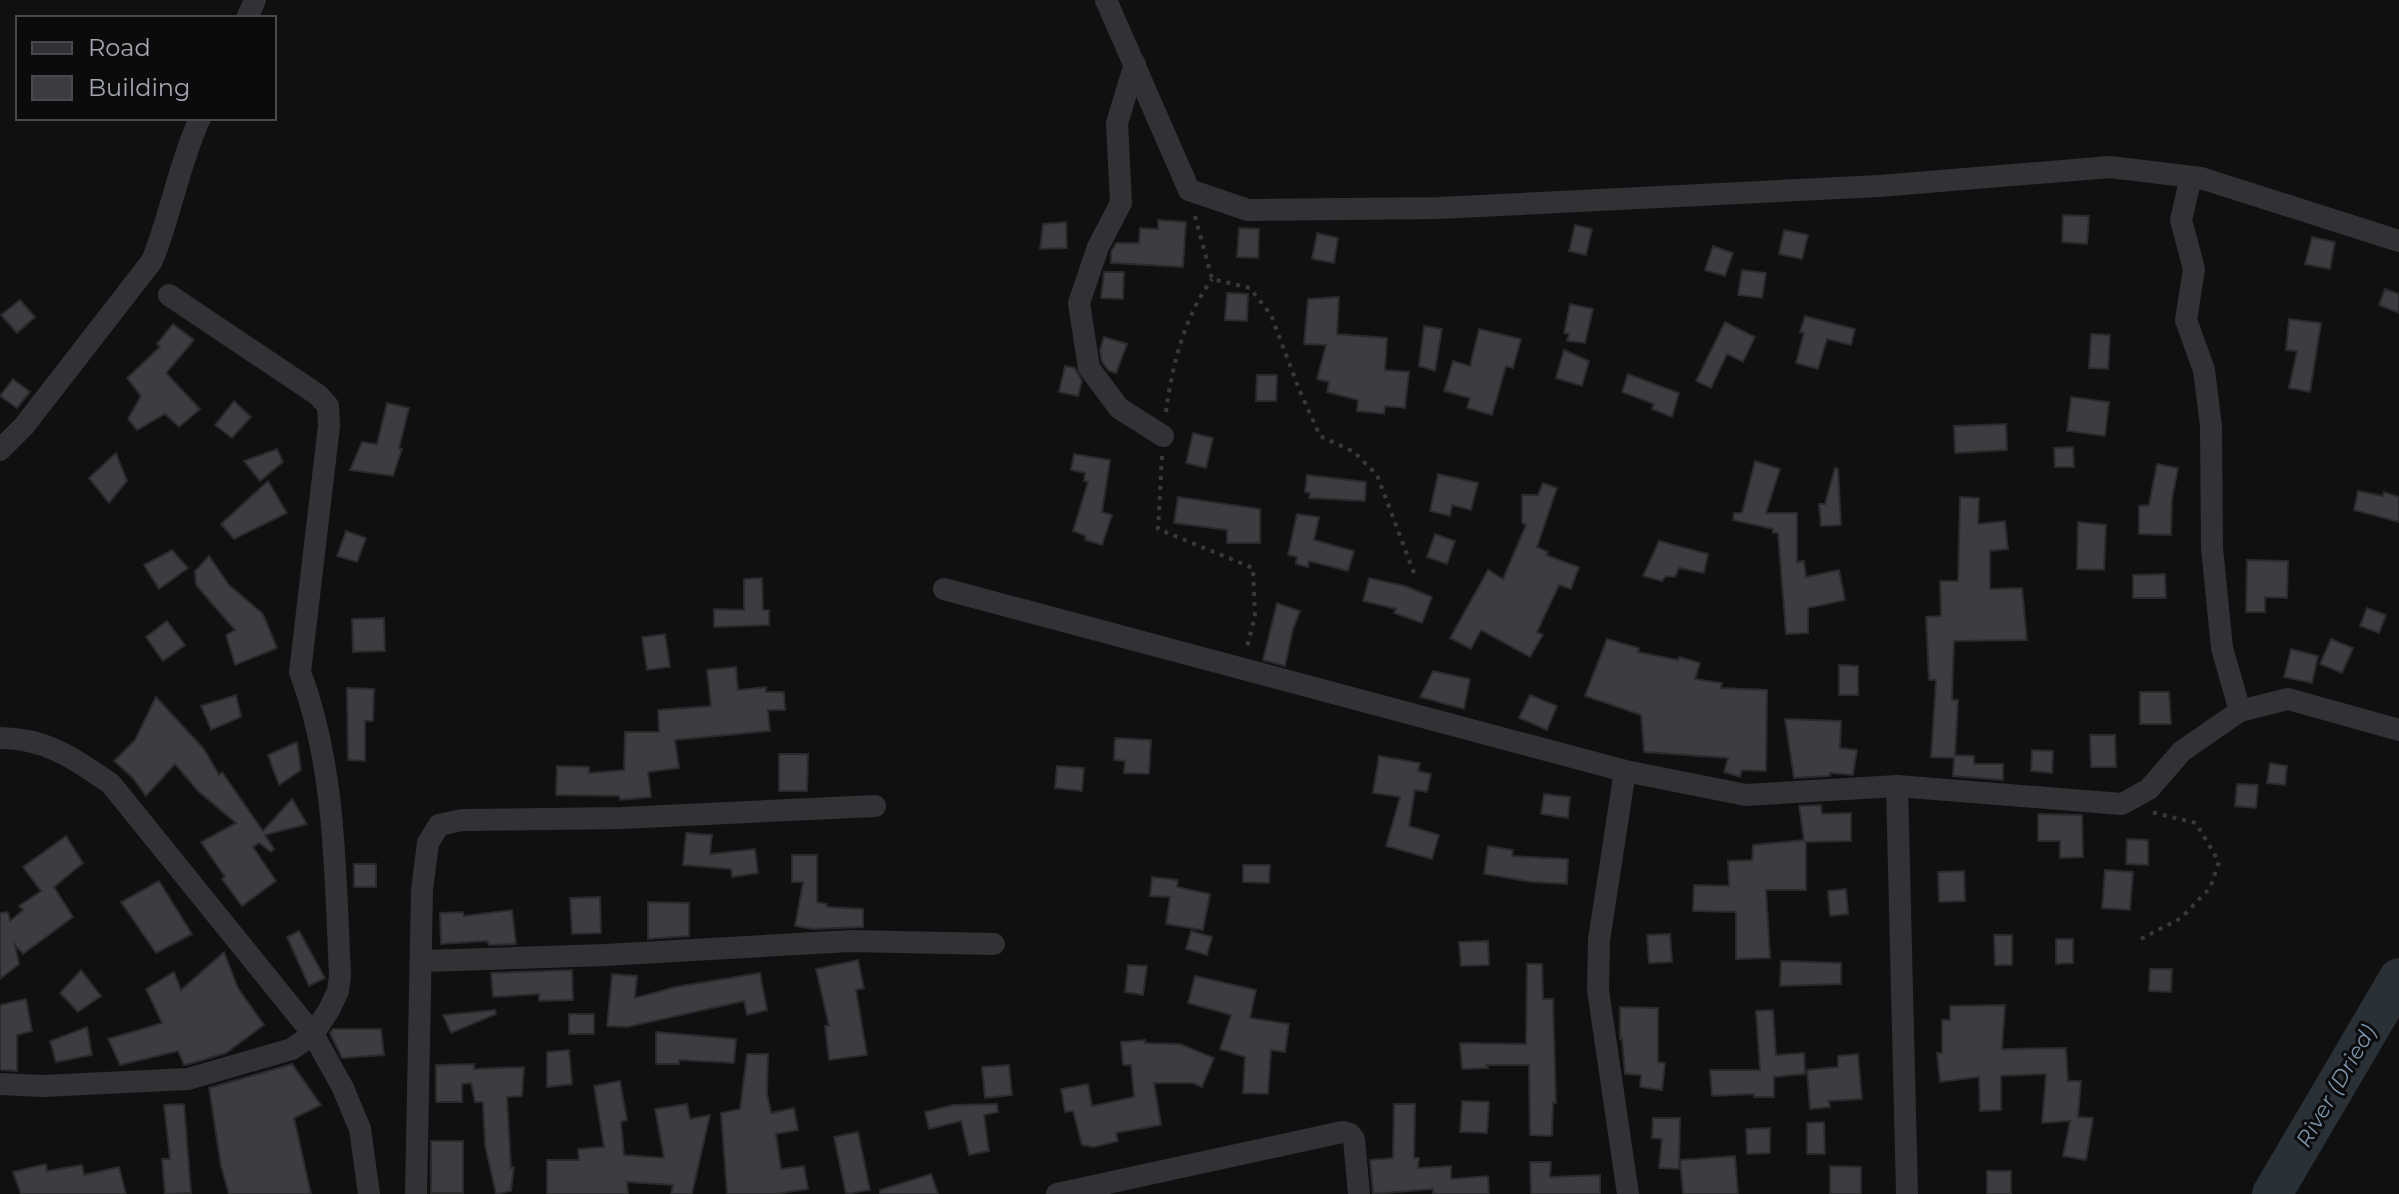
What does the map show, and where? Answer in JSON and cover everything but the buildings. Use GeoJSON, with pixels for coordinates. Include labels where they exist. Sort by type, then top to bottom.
{"type":"FeatureCollection","features":[{"type":"Feature","properties":{"kind":"street"},"geometry":{"type":"LineString","coordinates":[[1106,0],[1189,190],[1248,210],[1439,208],[1879,186],[2110,167],[2191,177],[2399,241]]}},
{"type":"Feature","properties":{"kind":"street"},"geometry":{"type":"LineString","coordinates":[[1135,64],[1117,123],[1121,203],[1098,247],[1079,303],[1089,368],[1119,408],[1163,436]]}},
{"type":"Feature","properties":{"kind":"street"},"geometry":{"type":"LineString","coordinates":[[0,450],[24,426],[152,261],[164,232],[187,147],[199,120]]}},
{"type":"Feature","properties":{"kind":"street"},"geometry":{"type":"LineString","coordinates":[[2191,177],[2181,220],[2194,269],[2186,320],[2204,370],[2211,426],[2212,548],[2222,648],[2240,711]]}},
{"type":"Feature","properties":{"kind":"street"},"geometry":{"type":"LineString","coordinates":[[0,1084],[43,1086],[188,1079],[292,1049],[313,1034],[338,991],[340,975],[333,824],[311,702],[300,672],[329,426],[328,406],[318,395],[169,295]]}},
{"type":"Feature","properties":{"kind":"street"},"geometry":{"type":"LineString","coordinates":[[944,589],[1625,771],[1746,795],[1897,786],[2122,804],[2149,789],[2182,751],[2240,711],[2288,699],[2399,730]]}},
{"type":"Feature","properties":{"kind":"street"},"geometry":{"type":"LineString","coordinates":[[0,738],[19,738],[69,755],[111,784],[313,1034],[343,1088],[360,1129],[369,1194]]}},
{"type":"Feature","properties":{"kind":"street"},"geometry":{"type":"LineString","coordinates":[[1625,771],[1599,940],[1598,990],[1628,1194]]}},
{"type":"Feature","properties":{"kind":"street"},"geometry":{"type":"LineString","coordinates":[[1897,786],[1907,1194]]}},
{"type":"Feature","properties":{"kind":"street"},"geometry":{"type":"LineString","coordinates":[[416,1194],[423,961],[422,890],[428,843],[439,825],[462,820],[622,818],[875,806]]}},
{"type":"Feature","properties":{"kind":"street"},"geometry":{"type":"LineString","coordinates":[[423,961],[605,955],[850,941],[994,944]]}},
{"type":"Feature","properties":{"kind":"street"},"geometry":{"type":"LineString","coordinates":[[1057,1194],[1342,1132],[1354,1139],[1359,1194]]}},
{"type":"Feature","properties":{"kind":"path"},"geometry":{"type":"LineString","coordinates":[[1189,190],[1212,279]]}},
{"type":"Feature","properties":{"kind":"path"},"geometry":{"type":"LineString","coordinates":[[1212,279],[1183,334],[1170,378],[1158,529],[1253,568],[1255,616],[1242,669]]}},
{"type":"Feature","properties":{"kind":"path"},"geometry":{"type":"LineString","coordinates":[[1212,279],[1250,288],[1271,315],[1320,436],[1354,452],[1377,475],[1414,573]]}},
{"type":"Feature","properties":{"kind":"path"},"geometry":{"type":"LineString","coordinates":[[2122,804],[2196,823],[2219,862],[2210,888],[2181,918],[2141,939]]}},
{"type":"Feature","properties":{"kind":"waterway","name":"River (Dried)"},"geometry":{"type":"LineString","coordinates":[[2272,1194],[2399,978]]}}]}
